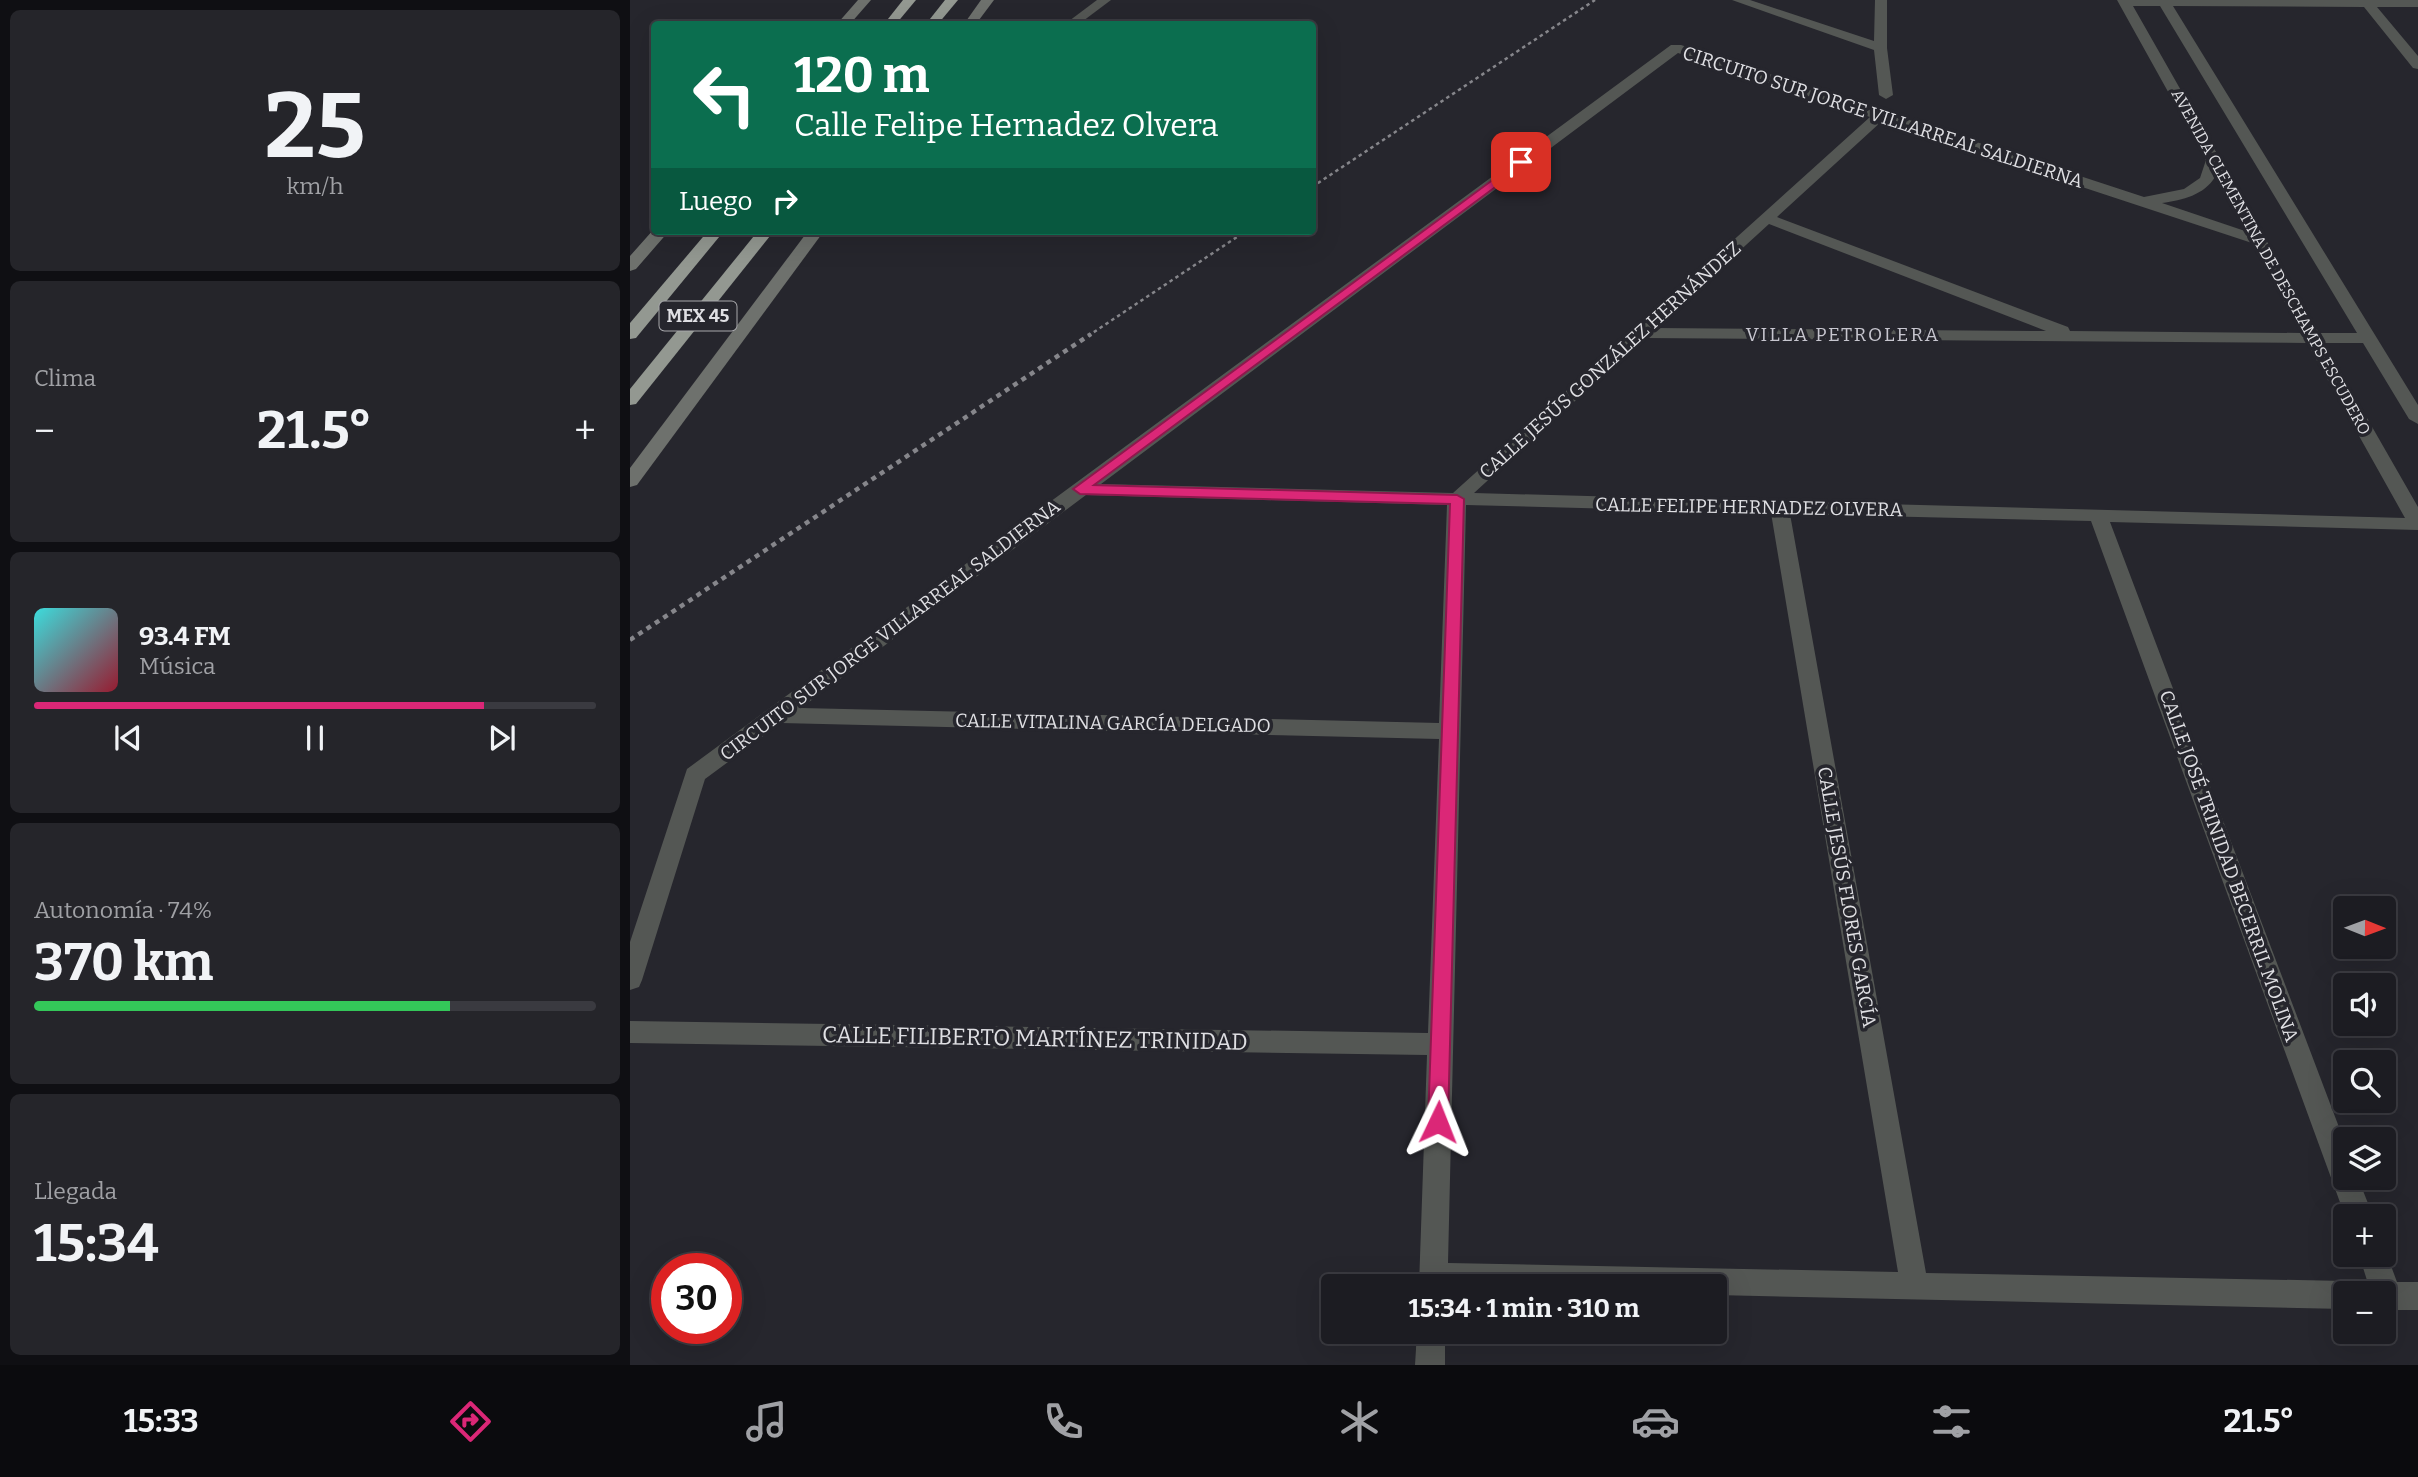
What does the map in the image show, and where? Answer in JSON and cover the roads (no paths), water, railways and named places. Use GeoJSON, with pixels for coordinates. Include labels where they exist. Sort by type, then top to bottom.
{"type":"FeatureCollection","features":[{"type":"Feature","properties":{"kind":"highway"},"geometry":{"type":"LineString","coordinates":[[892,21],[910,0]]}},
{"type":"Feature","properties":{"kind":"highway"},"geometry":{"type":"LineString","coordinates":[[934,21],[952,0]]}},
{"type":"Feature","properties":{"kind":"highway","name":"MEX 45"},"geometry":{"type":"LineString","coordinates":[[630,334],[713,235]]}},
{"type":"Feature","properties":{"kind":"highway","name":"MEX 45"},"geometry":{"type":"LineString","coordinates":[[630,400],[763,235]]}},
{"type":"Feature","properties":{"kind":"main road"},"geometry":{"type":"LineString","coordinates":[[846,21],[865,0]]}},
{"type":"Feature","properties":{"kind":"main road"},"geometry":{"type":"LineString","coordinates":[[972,21],[988,0]]}},
{"type":"Feature","properties":{"kind":"main road"},"geometry":{"type":"LineString","coordinates":[[630,266],[657,235]]}},
{"type":"Feature","properties":{"kind":"main road"},"geometry":{"type":"LineString","coordinates":[[630,481],[813,235]]}},
{"type":"Feature","properties":{"kind":"street"},"geometry":{"type":"LineString","coordinates":[[1075,21],[1105,0]]}},
{"type":"Feature","properties":{"kind":"street"},"geometry":{"type":"LineString","coordinates":[[1881,0],[1881,48],[1886,95]]}},
{"type":"Feature","properties":{"kind":"street"},"geometry":{"type":"LineString","coordinates":[[1745,1],[1881,48]]}},
{"type":"Feature","properties":{"kind":"street"},"geometry":{"type":"LineString","coordinates":[[2124,1],[2418,3]]}},
{"type":"Feature","properties":{"kind":"street","name":"AVENIDA CLEMENTINA DE DESCHAMPS ESCUDERO"},"geometry":{"type":"LineString","coordinates":[[2124,1],[2418,524]]}},
{"type":"Feature","properties":{"kind":"street","name":"AVENIDA CLEMENTINA DE DESCHAMPS ESCUDERO"},"geometry":{"type":"LineString","coordinates":[[2164,1],[2418,419]]}},
{"type":"Feature","properties":{"kind":"street"},"geometry":{"type":"LineString","coordinates":[[2367,2],[2418,65]]}},
{"type":"Feature","properties":{"kind":"street","name":"CIRCUITO SUR JORGE VILLARREAL SALDIERNA"},"geometry":{"type":"LineString","coordinates":[[630,980],[695,775],[1676,48],[2258,240]]}},
{"type":"Feature","properties":{"kind":"street","name":"CALLE JESÚS GONZÁLEZ HERNÁNDEZ"},"geometry":{"type":"LineString","coordinates":[[1457,499],[1880,115]]}},
{"type":"Feature","properties":{"kind":"street"},"geometry":{"type":"LineString","coordinates":[[2141,201],[2181,195],[2196,188],[2213,171],[2213,160]]}},
{"type":"Feature","properties":{"kind":"street"},"geometry":{"type":"LineString","coordinates":[[1766,218],[2077,336]]}},
{"type":"Feature","properties":{"kind":"street"},"geometry":{"type":"LineString","coordinates":[[1640,333],[2369,338]]}},
{"type":"Feature","properties":{"kind":"street","name":"CALLE FELIPE HERNADEZ OLVERA"},"geometry":{"type":"LineString","coordinates":[[1080,489],[2418,524]]}},
{"type":"Feature","properties":{"kind":"street"},"geometry":{"type":"LineString","coordinates":[[1433,1274],[1457,499]]}},
{"type":"Feature","properties":{"kind":"street","name":"CALLE JESÚS FLORES GARCÍA"},"geometry":{"type":"LineString","coordinates":[[1780,508],[1914,1286]]}},
{"type":"Feature","properties":{"kind":"street","name":"CALLE JOSÉ TRINIDAD BECERRIL MOLINA"},"geometry":{"type":"LineString","coordinates":[[2098,516],[2355,1204]]}},
{"type":"Feature","properties":{"kind":"street","name":"CALLE VITALINA GARCÍA DELGADO"},"geometry":{"type":"LineString","coordinates":[[776,715],[1450,731]]}},
{"type":"Feature","properties":{"kind":"street","name":"CALLE FILIBERTO MARTÍNEZ TRINIDAD"},"geometry":{"type":"LineString","coordinates":[[630,1032],[1440,1044]]}},
{"type":"Feature","properties":{"kind":"street"},"geometry":{"type":"LineString","coordinates":[[1727,1284],[2333,1295]]}},
{"type":"Feature","properties":{"kind":"street"},"geometry":{"type":"LineString","coordinates":[[2396,1296],[2418,1296]]}},
{"type":"Feature","properties":{"kind":"street"},"geometry":{"type":"LineString","coordinates":[[1430,1365],[1431,1344]]}},
{"type":"Feature","properties":{"kind":"district","name":"VILLA PETROLERA"},"geometry":{"type":"Point","coordinates":[1843,334]}}]}
